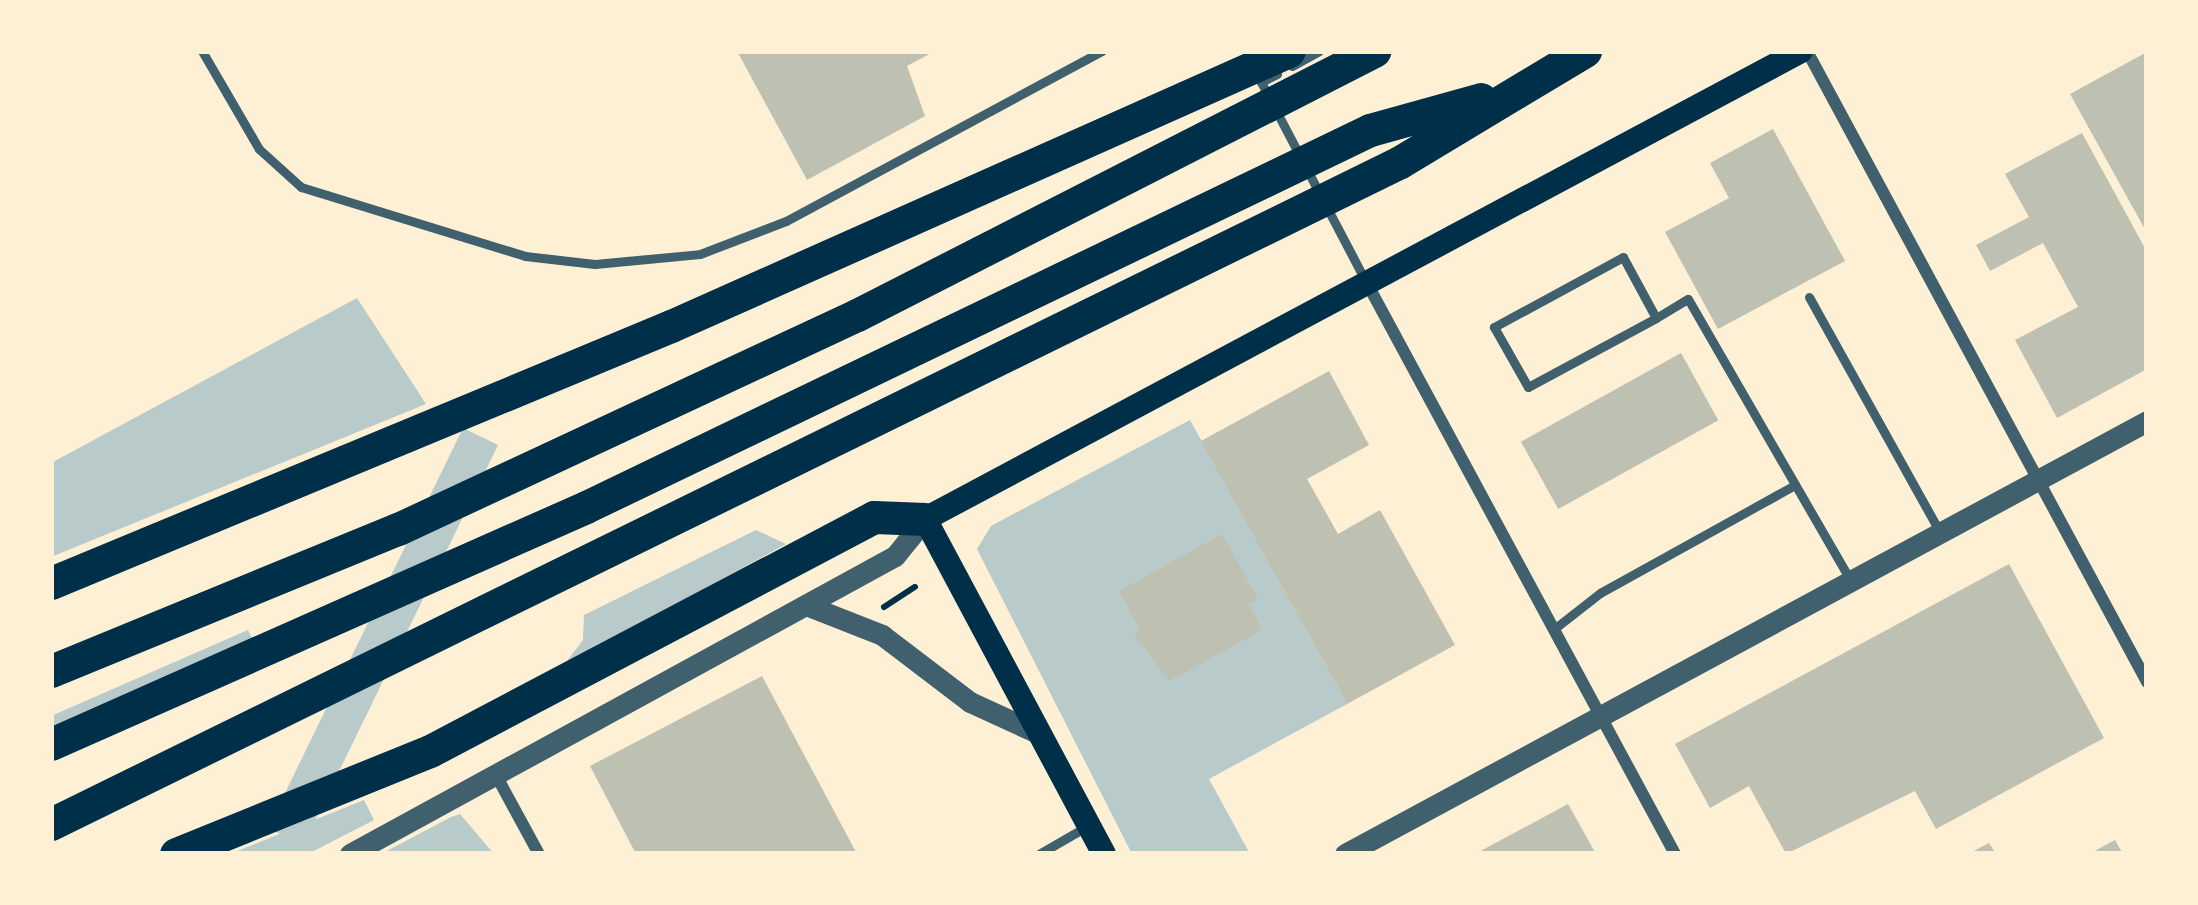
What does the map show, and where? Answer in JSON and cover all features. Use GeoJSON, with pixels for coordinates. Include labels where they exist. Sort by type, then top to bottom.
{"type":"FeatureCollection","features":[{"type":"Feature","properties":{"kind":"highway"},"geometry":{"type":"LineString","coordinates":[[51,583],[671,326],[1289,51]]}},
{"type":"Feature","properties":{"kind":"highway"},"geometry":{"type":"LineString","coordinates":[[51,670],[398,529],[857,315],[1375,51]]}},
{"type":"Feature","properties":{"kind":"highway"},"geometry":{"type":"LineString","coordinates":[[51,824],[1400,162],[1514,89],[1585,51]]}},
{"type":"Feature","properties":{"kind":"highway"},"geometry":{"type":"LineString","coordinates":[[51,744],[432,574],[1370,130],[1514,89]]}},
{"type":"Feature","properties":{"kind":"highway"},"geometry":{"type":"LineString","coordinates":[[176,854],[430,751],[874,517],[925,520]]}},
{"type":"Feature","properties":{"kind":"main road"},"geometry":{"type":"LineString","coordinates":[[1104,854],[925,520],[1804,51]]}},
{"type":"Feature","properties":{"kind":"street"},"geometry":{"type":"LineString","coordinates":[[1804,51],[2147,682]]}},
{"type":"Feature","properties":{"kind":"street"},"geometry":{"type":"LineString","coordinates":[[1368,285],[1676,854]]}},
{"type":"Feature","properties":{"kind":"street"},"geometry":{"type":"LineString","coordinates":[[1345,854],[2147,422]]}},
{"type":"Feature","properties":{"kind":"street"},"geometry":{"type":"LineString","coordinates":[[350,854],[895,556],[925,520]]}},
{"type":"Feature","properties":{"kind":"street"},"geometry":{"type":"LineString","coordinates":[[806,605],[882,635],[970,702],[1040,734]]}},
{"type":"Feature","properties":{"kind":"street"},"geometry":{"type":"LineString","coordinates":[[496,777],[539,854]]}},
{"type":"Feature","properties":{"kind":"lane"},"geometry":{"type":"LineString","coordinates":[[202,51],[259,149],[301,187],[524,256],[595,264],[700,254],[786,221],[1102,51]]}},
{"type":"Feature","properties":{"kind":"lane"},"geometry":{"type":"LineString","coordinates":[[1318,51],[1261,82],[1368,285]]}},
{"type":"Feature","properties":{"kind":"lane"},"geometry":{"type":"LineString","coordinates":[[1655,318],[1623,257],[1493,327],[1528,387],[1655,318],[1688,299],[1851,580]]}},
{"type":"Feature","properties":{"kind":"lane"},"geometry":{"type":"LineString","coordinates":[[1808,297],[1940,532]]}},
{"type":"Feature","properties":{"kind":"lane"},"geometry":{"type":"LineString","coordinates":[[1554,629],[1600,593],[1795,484]]}},
{"type":"Feature","properties":{"kind":"lane"},"geometry":{"type":"LineString","coordinates":[[1039,854],[1089,825]]}},
{"type":"Feature","properties":{"kind":"path"},"geometry":{"type":"LineString","coordinates":[[871,615],[915,587]]}},
{"type":"Feature","properties":{"kind":"shaded area"},"geometry":{"type":"Polygon","coordinates":[[[357,298],[426,404],[51,557],[51,463],[357,298]]]}},
{"type":"Feature","properties":{"kind":"shaded area"},"geometry":{"type":"Polygon","coordinates":[[[1190,420],[1347,704],[1209,779],[1250,854],[1132,854],[977,549],[991,526],[1190,420]]]}},
{"type":"Feature","properties":{"kind":"shaded area"},"geometry":{"type":"Polygon","coordinates":[[[463,428],[498,445],[303,845],[268,828],[463,428]]]}},
{"type":"Feature","properties":{"kind":"shaded area"},"geometry":{"type":"Polygon","coordinates":[[[756,530],[786,544],[563,666],[583,640],[584,615],[756,530]]]}},
{"type":"Feature","properties":{"kind":"shaded area"},"geometry":{"type":"Polygon","coordinates":[[[248,630],[252,638],[51,728],[51,716],[248,630]]]}},
{"type":"Feature","properties":{"kind":"shaded area"},"geometry":{"type":"Polygon","coordinates":[[[364,800],[374,820],[308,854],[230,854],[364,800]]]}},
{"type":"Feature","properties":{"kind":"shaded area"},"geometry":{"type":"Polygon","coordinates":[[[460,814],[494,854],[381,854],[451,817],[460,814]]]}},
{"type":"Feature","properties":{"kind":"building"},"geometry":{"type":"Polygon","coordinates":[[[737,51],[935,51],[907,66],[925,116],[807,180],[737,51]]]}},
{"type":"Feature","properties":{"kind":"building"},"geometry":{"type":"Polygon","coordinates":[[[2147,52],[2147,233],[2070,94],[2147,52]]]}},
{"type":"Feature","properties":{"kind":"building"},"geometry":{"type":"Polygon","coordinates":[[[1773,129],[1845,261],[1718,329],[1665,232],[1729,198],[1710,163],[1773,129]]]}},
{"type":"Feature","properties":{"kind":"building"},"geometry":{"type":"Polygon","coordinates":[[[2082,133],[2147,252],[2147,369],[2057,418],[2015,340],[2078,307],[2043,243],[1990,271],[1976,245],[2029,217],[2005,174],[2082,133]]]}},
{"type":"Feature","properties":{"kind":"building"},"geometry":{"type":"Polygon","coordinates":[[[1681,353],[1718,420],[1558,509],[1521,442],[1681,353]]]}},
{"type":"Feature","properties":{"kind":"building"},"geometry":{"type":"Polygon","coordinates":[[[1329,371],[1369,445],[1307,479],[1338,534],[1380,510],[1455,645],[1347,704],[1201,441],[1329,371]]]}},
{"type":"Feature","properties":{"kind":"building"},"geometry":{"type":"Polygon","coordinates":[[[1222,534],[1258,599],[1249,604],[1262,630],[1169,681],[1134,634],[1140,630],[1119,591],[1222,534]]]}},
{"type":"Feature","properties":{"kind":"building"},"geometry":{"type":"Polygon","coordinates":[[[2009,564],[2104,738],[1936,829],[1915,791],[1786,854],[1749,786],[1710,808],[1675,744],[2009,564]]]}},
{"type":"Feature","properties":{"kind":"building"},"geometry":{"type":"Polygon","coordinates":[[[762,676],[857,854],[636,854],[590,766],[762,676]]]}},
{"type":"Feature","properties":{"kind":"building"},"geometry":{"type":"Polygon","coordinates":[[[1568,804],[1596,854],[1475,854],[1568,804]]]}},
{"type":"Feature","properties":{"kind":"building"},"geometry":{"type":"Polygon","coordinates":[[[2115,840],[2123,854],[2089,854],[2115,840]]]}},
{"type":"Feature","properties":{"kind":"building"},"geometry":{"type":"Polygon","coordinates":[[[1989,843],[1996,854],[1968,854],[1989,843]]]}}]}
